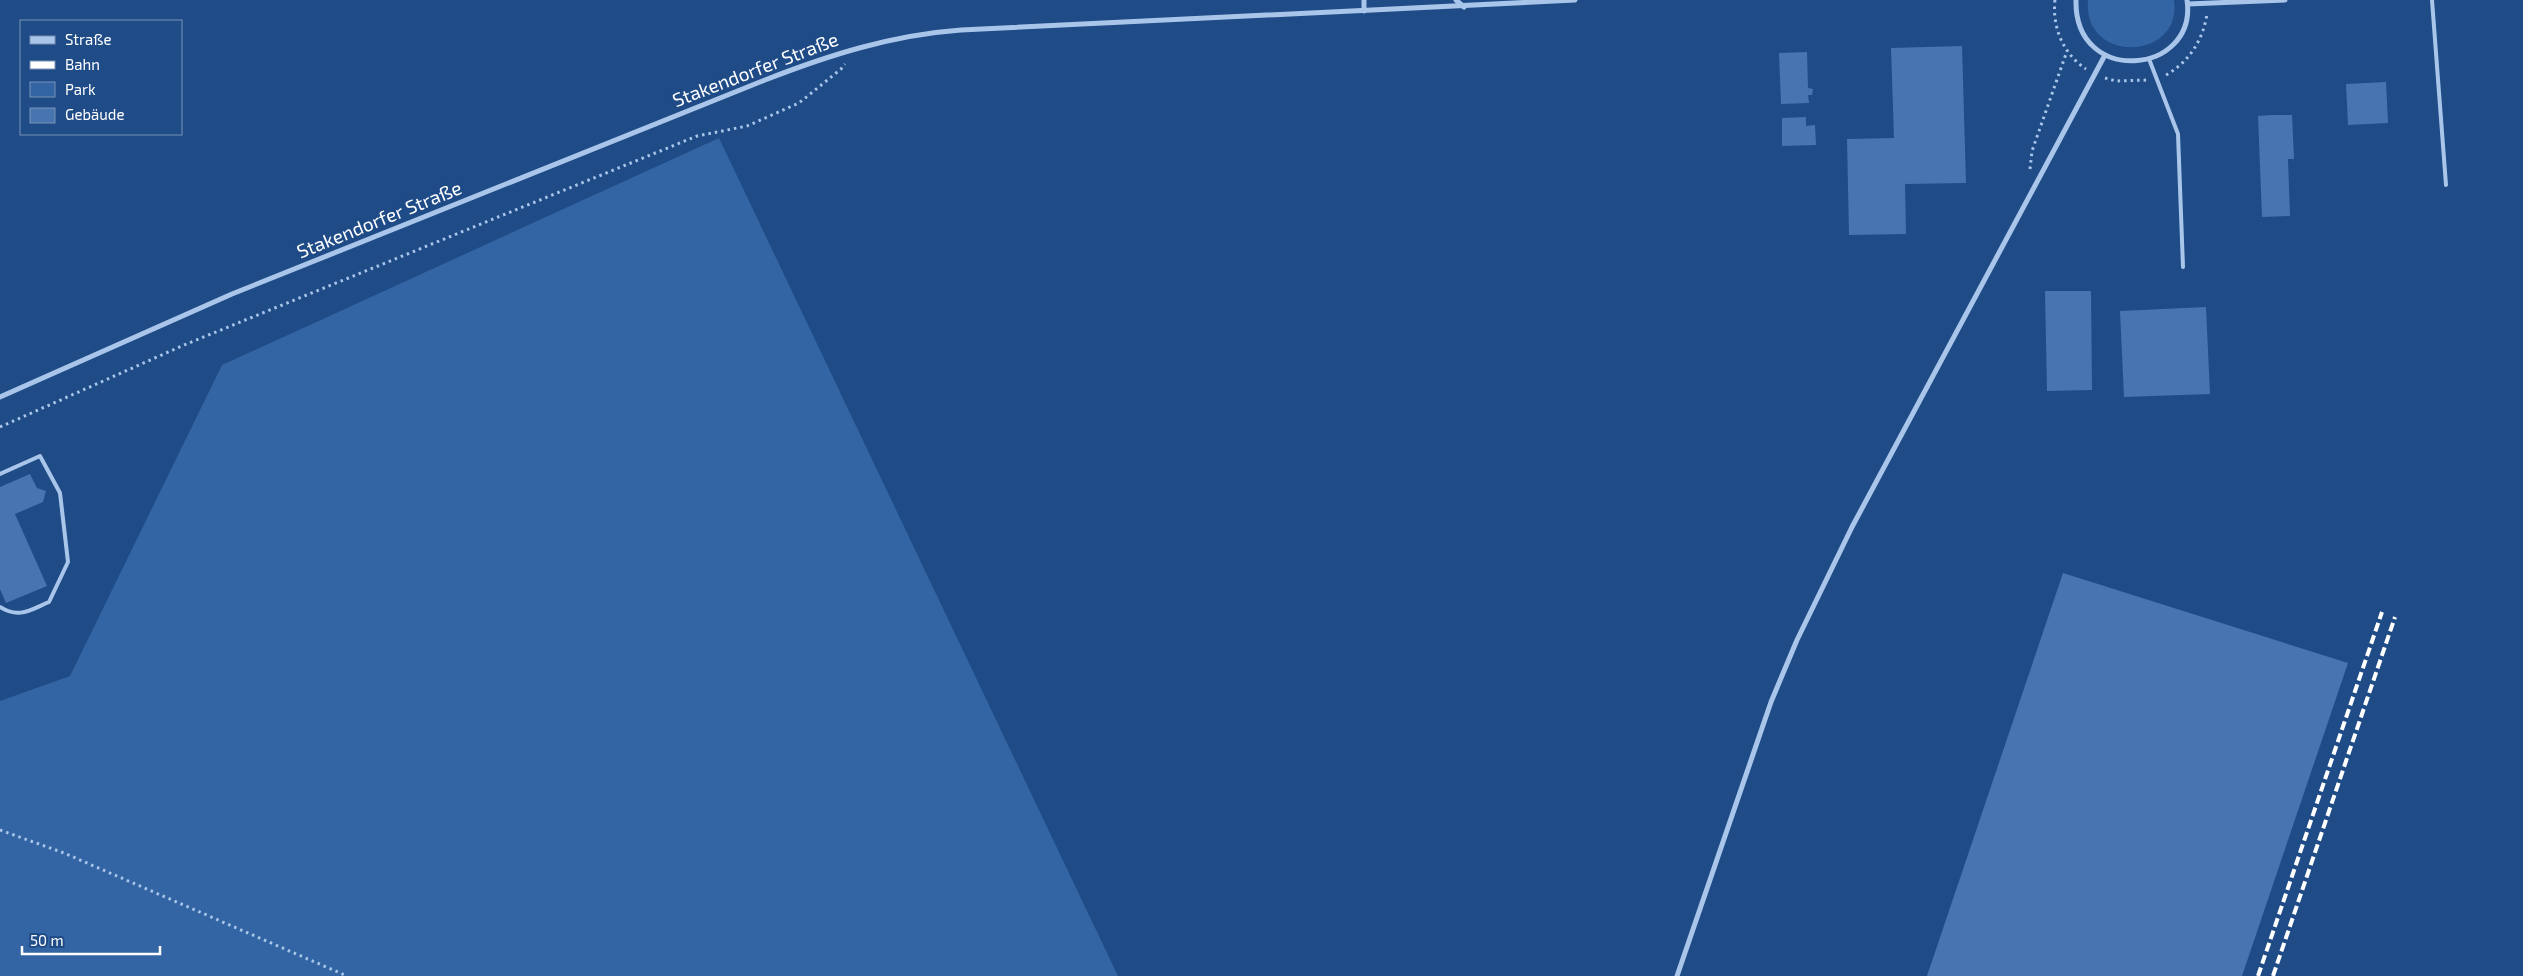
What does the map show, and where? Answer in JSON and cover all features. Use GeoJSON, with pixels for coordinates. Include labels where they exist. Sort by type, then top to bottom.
{"type":"FeatureCollection","features":[{"type":"Feature","properties":{"kind":"street"},"geometry":{"type":"LineString","coordinates":[[1364,0],[1364,11]]}},
{"type":"Feature","properties":{"kind":"street"},"geometry":{"type":"LineString","coordinates":[[1456,0],[1464,7]]}},
{"type":"Feature","properties":{"kind":"street","name":"Stakendorfer Straße"},"geometry":{"type":"LineString","coordinates":[[0,397],[232,294],[744,88],[854,48],[894,38],[943,31],[1464,7],[1575,0]]}},
{"type":"Feature","properties":{"kind":"street"},"geometry":{"type":"LineString","coordinates":[[2076,0],[2078,22],[2082,32],[2096,49],[2105,55],[2126,62],[2149,59],[2170,47],[2184,28],[2188,2],[2285,0]]}},
{"type":"Feature","properties":{"kind":"street"},"geometry":{"type":"LineString","coordinates":[[1677,976],[1748,766],[1797,640],[1852,527],[2105,55]]}},
{"type":"Feature","properties":{"kind":"lane"},"geometry":{"type":"LineString","coordinates":[[2432,0],[2446,185]]}},
{"type":"Feature","properties":{"kind":"lane"},"geometry":{"type":"LineString","coordinates":[[2149,59],[2178,134],[2183,267]]}},
{"type":"Feature","properties":{"kind":"lane"},"geometry":{"type":"LineString","coordinates":[[0,474],[40,456],[60,493],[68,562],[49,602],[24,613],[10,614],[0,607]]}},
{"type":"Feature","properties":{"kind":"path"},"geometry":{"type":"LineString","coordinates":[[0,427],[184,345],[697,136],[747,126],[780,112],[799,103],[841,69],[854,48]]}},
{"type":"Feature","properties":{"kind":"path"},"geometry":{"type":"LineString","coordinates":[[2033,189],[2030,168],[2032,151],[2067,51]]}},
{"type":"Feature","properties":{"kind":"path"},"geometry":{"type":"LineString","coordinates":[[0,830],[64,853],[346,976]]}},
{"type":"Feature","properties":{"kind":"green space"},"geometry":{"type":"Polygon","coordinates":[[[2088,0],[2174,0],[2173,20],[2164,35],[2149,44],[2132,47],[2115,45],[2100,36],[2090,21],[2088,0]]]}},
{"type":"Feature","properties":{"kind":"green space"},"geometry":{"type":"Polygon","coordinates":[[[719,138],[1118,976],[0,976],[0,701],[70,676],[222,365],[719,138]]]}},
{"type":"Feature","properties":{"kind":"building"},"geometry":{"type":"Polygon","coordinates":[[[1962,46],[1966,183],[1905,184],[1906,234],[1849,235],[1847,139],[1894,138],[1891,48],[1962,46]]]}},
{"type":"Feature","properties":{"kind":"building"},"geometry":{"type":"Polygon","coordinates":[[[1807,52],[1808,88],[1813,89],[1812,95],[1808,95],[1809,103],[1781,104],[1779,53],[1807,52]]]}},
{"type":"Feature","properties":{"kind":"building"},"geometry":{"type":"Polygon","coordinates":[[[2386,82],[2388,123],[2348,125],[2346,84],[2386,82]]]}},
{"type":"Feature","properties":{"kind":"building"},"geometry":{"type":"Polygon","coordinates":[[[2292,115],[2294,159],[2288,159],[2290,216],[2262,217],[2258,116],[2292,115]]]}},
{"type":"Feature","properties":{"kind":"building"},"geometry":{"type":"Polygon","coordinates":[[[1806,117],[1806,126],[1815,125],[1816,145],[1782,146],[1782,118],[1806,117]]]}},
{"type":"Feature","properties":{"kind":"building"},"geometry":{"type":"Polygon","coordinates":[[[2045,291],[2091,291],[2092,390],[2047,391],[2045,291]]]}},
{"type":"Feature","properties":{"kind":"building"},"geometry":{"type":"Polygon","coordinates":[[[2206,307],[2210,394],[2124,397],[2120,311],[2206,307]]]}},
{"type":"Feature","properties":{"kind":"building"},"geometry":{"type":"Polygon","coordinates":[[[30,474],[37,488],[46,491],[43,502],[15,514],[47,586],[6,603],[0,589],[0,487],[30,474]]]}},
{"type":"Feature","properties":{"kind":"building"},"geometry":{"type":"Polygon","coordinates":[[[2063,573],[2348,663],[2242,976],[1927,976],[2063,573]]]}},
{"type":"Feature","properties":{"kind":"railway"},"geometry":{"type":"LineString","coordinates":[[2258,976],[2382,612]]}},
{"type":"Feature","properties":{"kind":"railway"},"geometry":{"type":"LineString","coordinates":[[2273,976],[2395,617]]}}]}
